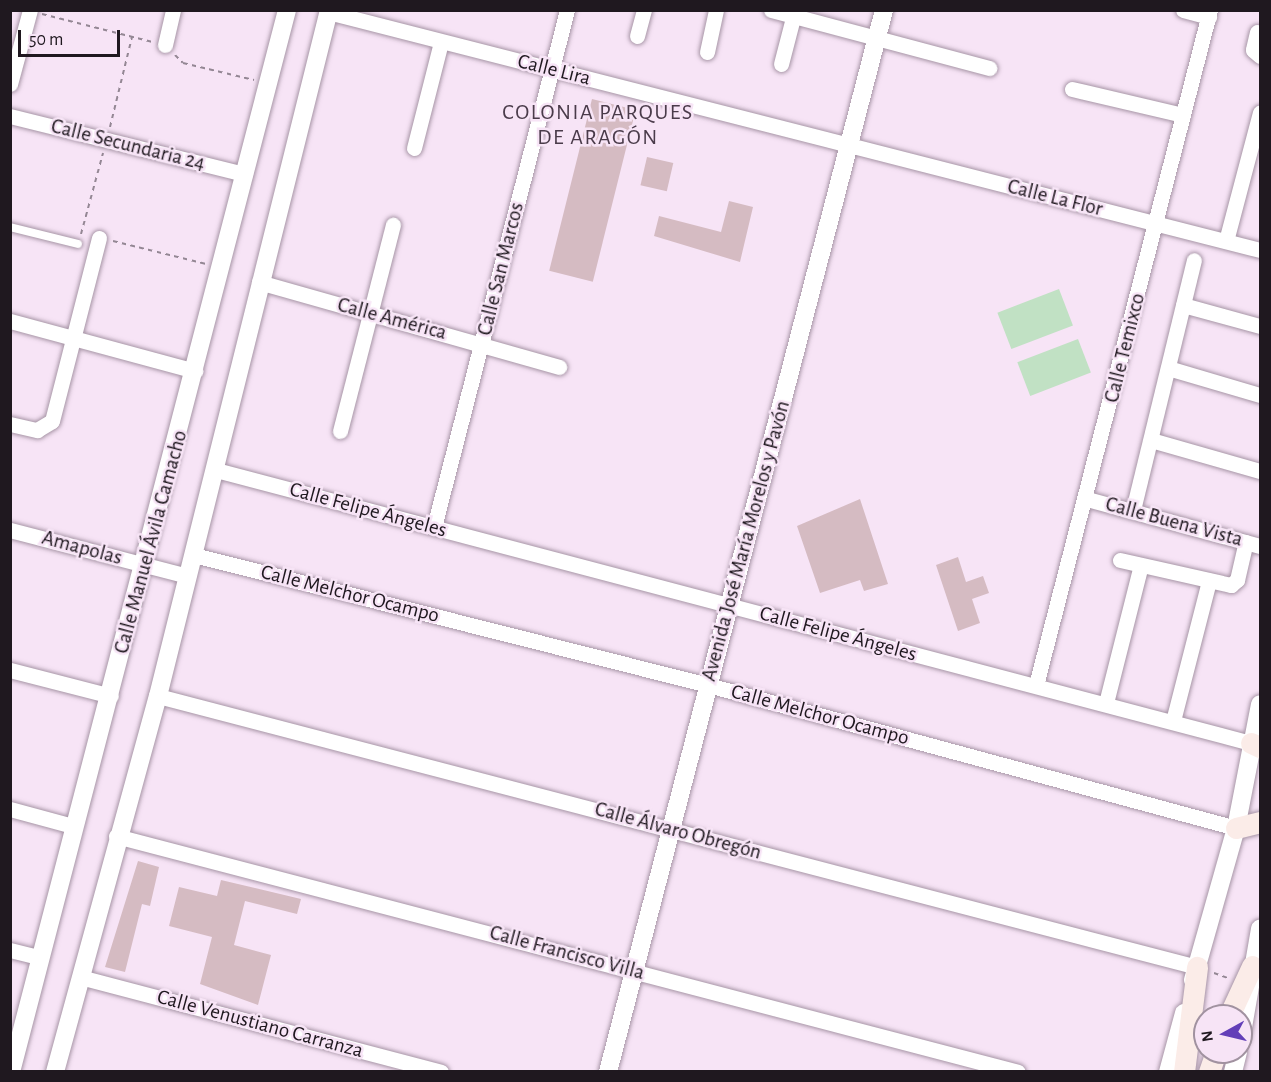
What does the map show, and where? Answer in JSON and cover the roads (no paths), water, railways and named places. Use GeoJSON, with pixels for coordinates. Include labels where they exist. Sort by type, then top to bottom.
{"type":"FeatureCollection","features":[{"type":"Feature","properties":{"kind":"main road"},"geometry":{"type":"LineString","coordinates":[[1236,828],[1260,822]]}},
{"type":"Feature","properties":{"kind":"main road"},"geometry":{"type":"LineString","coordinates":[[1184,1071],[1197,967]]}},
{"type":"Feature","properties":{"kind":"main road"},"geometry":{"type":"LineString","coordinates":[[1235,1004],[1251,972]]}},
{"type":"Feature","properties":{"kind":"street"},"geometry":{"type":"LineString","coordinates":[[165,45],[173,10]]}},
{"type":"Feature","properties":{"kind":"street","name":"Calle Manuel Ávila Camacho"},"geometry":{"type":"LineString","coordinates":[[11,1071],[39,957],[111,696],[287,10]]}},
{"type":"Feature","properties":{"kind":"street","name":"Calle San Marcos"},"geometry":{"type":"LineString","coordinates":[[434,527],[567,10]]}},
{"type":"Feature","properties":{"kind":"street"},"geometry":{"type":"LineString","coordinates":[[637,36],[644,10]]}},
{"type":"Feature","properties":{"kind":"street"},"geometry":{"type":"LineString","coordinates":[[707,52],[716,10]]}},
{"type":"Feature","properties":{"kind":"street"},"geometry":{"type":"LineString","coordinates":[[771,10],[794,13],[989,68]]}},
{"type":"Feature","properties":{"kind":"street","name":"Avenida José María Morelos y Pavón"},"geometry":{"type":"LineString","coordinates":[[608,1071],[637,972],[708,685],[884,10]]}},
{"type":"Feature","properties":{"kind":"street"},"geometry":{"type":"LineString","coordinates":[[1183,10],[1210,14]]}},
{"type":"Feature","properties":{"kind":"street"},"geometry":{"type":"LineString","coordinates":[[10,84],[30,11]]}},
{"type":"Feature","properties":{"kind":"street","name":"Calle Manuel Ávila Camacho"},"geometry":{"type":"LineString","coordinates":[[55,1071],[116,837],[158,696],[216,470],[259,282],[329,11]]}},
{"type":"Feature","properties":{"kind":"street","name":"Calle Lira"},"geometry":{"type":"LineString","coordinates":[[329,11],[441,42],[849,145]]}},
{"type":"Feature","properties":{"kind":"street"},"geometry":{"type":"LineString","coordinates":[[781,64],[794,13]]}},
{"type":"Feature","properties":{"kind":"street","name":"Calle Temixco"},"geometry":{"type":"LineString","coordinates":[[1036,685],[1087,499],[1210,14]]}},
{"type":"Feature","properties":{"kind":"street"},"geometry":{"type":"LineString","coordinates":[[1257,32],[1253,50],[1260,56]]}},
{"type":"Feature","properties":{"kind":"street"},"geometry":{"type":"LineString","coordinates":[[414,148],[441,42]]}},
{"type":"Feature","properties":{"kind":"street"},"geometry":{"type":"LineString","coordinates":[[1072,89],[1183,115]]}},
{"type":"Feature","properties":{"kind":"street"},"geometry":{"type":"LineString","coordinates":[[1226,241],[1260,112]]}},
{"type":"Feature","properties":{"kind":"street","name":"Calle Secundaria 24"},"geometry":{"type":"LineString","coordinates":[[10,116],[245,174]]}},
{"type":"Feature","properties":{"kind":"street","name":"Calle La Flor"},"geometry":{"type":"LineString","coordinates":[[849,145],[1260,250]]}},
{"type":"Feature","properties":{"kind":"street"},"geometry":{"type":"LineString","coordinates":[[340,431],[393,225]]}},
{"type":"Feature","properties":{"kind":"street"},"geometry":{"type":"LineString","coordinates":[[10,424],[46,429],[74,339],[99,238]]}},
{"type":"Feature","properties":{"kind":"street"},"geometry":{"type":"LineString","coordinates":[[1133,510],[1194,261]]}},
{"type":"Feature","properties":{"kind":"street","name":"Calle América"},"geometry":{"type":"LineString","coordinates":[[259,282],[371,315],[482,343],[559,367]]}},
{"type":"Feature","properties":{"kind":"street"},"geometry":{"type":"LineString","coordinates":[[1183,305],[1260,326]]}},
{"type":"Feature","properties":{"kind":"street"},"geometry":{"type":"LineString","coordinates":[[10,321],[195,371]]}},
{"type":"Feature","properties":{"kind":"street"},"geometry":{"type":"LineString","coordinates":[[1168,368],[1260,395]]}},
{"type":"Feature","properties":{"kind":"street"},"geometry":{"type":"LineString","coordinates":[[1151,440],[1260,471]]}},
{"type":"Feature","properties":{"kind":"street","name":"Calle Felipe Ángeles"},"geometry":{"type":"LineString","coordinates":[[216,470],[1106,703],[1256,745]]}},
{"type":"Feature","properties":{"kind":"street","name":"Calle Buena Vista"},"geometry":{"type":"LineString","coordinates":[[1087,499],[1253,544]]}},
{"type":"Feature","properties":{"kind":"street","name":"Amapolas"},"geometry":{"type":"LineString","coordinates":[[10,530],[188,576]]}},
{"type":"Feature","properties":{"kind":"street"},"geometry":{"type":"LineString","coordinates":[[1120,560],[1209,580],[1236,582],[1253,544]]}},
{"type":"Feature","properties":{"kind":"street","name":"Calle Melchor Ocampo"},"geometry":{"type":"LineString","coordinates":[[194,555],[708,685],[1236,828]]}},
{"type":"Feature","properties":{"kind":"street"},"geometry":{"type":"LineString","coordinates":[[1106,703],[1141,565]]}},
{"type":"Feature","properties":{"kind":"street"},"geometry":{"type":"LineString","coordinates":[[1173,721],[1209,580]]}},
{"type":"Feature","properties":{"kind":"street"},"geometry":{"type":"LineString","coordinates":[[10,670],[111,696]]}},
{"type":"Feature","properties":{"kind":"street","name":"Calle Álvaro Obregón"},"geometry":{"type":"LineString","coordinates":[[158,696],[1197,967]]}},
{"type":"Feature","properties":{"kind":"street"},"geometry":{"type":"LineString","coordinates":[[1168,1071],[1236,828],[1256,745],[1260,704]]}},
{"type":"Feature","properties":{"kind":"street"},"geometry":{"type":"LineString","coordinates":[[10,809],[74,826]]}},
{"type":"Feature","properties":{"kind":"street","name":"Calle Francisco Villa"},"geometry":{"type":"LineString","coordinates":[[116,837],[1018,1071]]}},
{"type":"Feature","properties":{"kind":"street"},"geometry":{"type":"LineString","coordinates":[[1250,1004],[1254,986],[1251,972],[1260,929]]}},
{"type":"Feature","properties":{"kind":"street"},"geometry":{"type":"LineString","coordinates":[[10,950],[39,957]]}},
{"type":"Feature","properties":{"kind":"street","name":"Calle Venustiano Carranza"},"geometry":{"type":"LineString","coordinates":[[80,977],[441,1071]]}},
{"type":"Feature","properties":{"kind":"lane"},"geometry":{"type":"LineString","coordinates":[[10,227],[78,244]]}},
{"type":"Feature","properties":{"kind":"district","name":"COLONIA PARQUES DE ARAGÓN"},"geometry":{"type":"Point","coordinates":[598,124]}}]}
